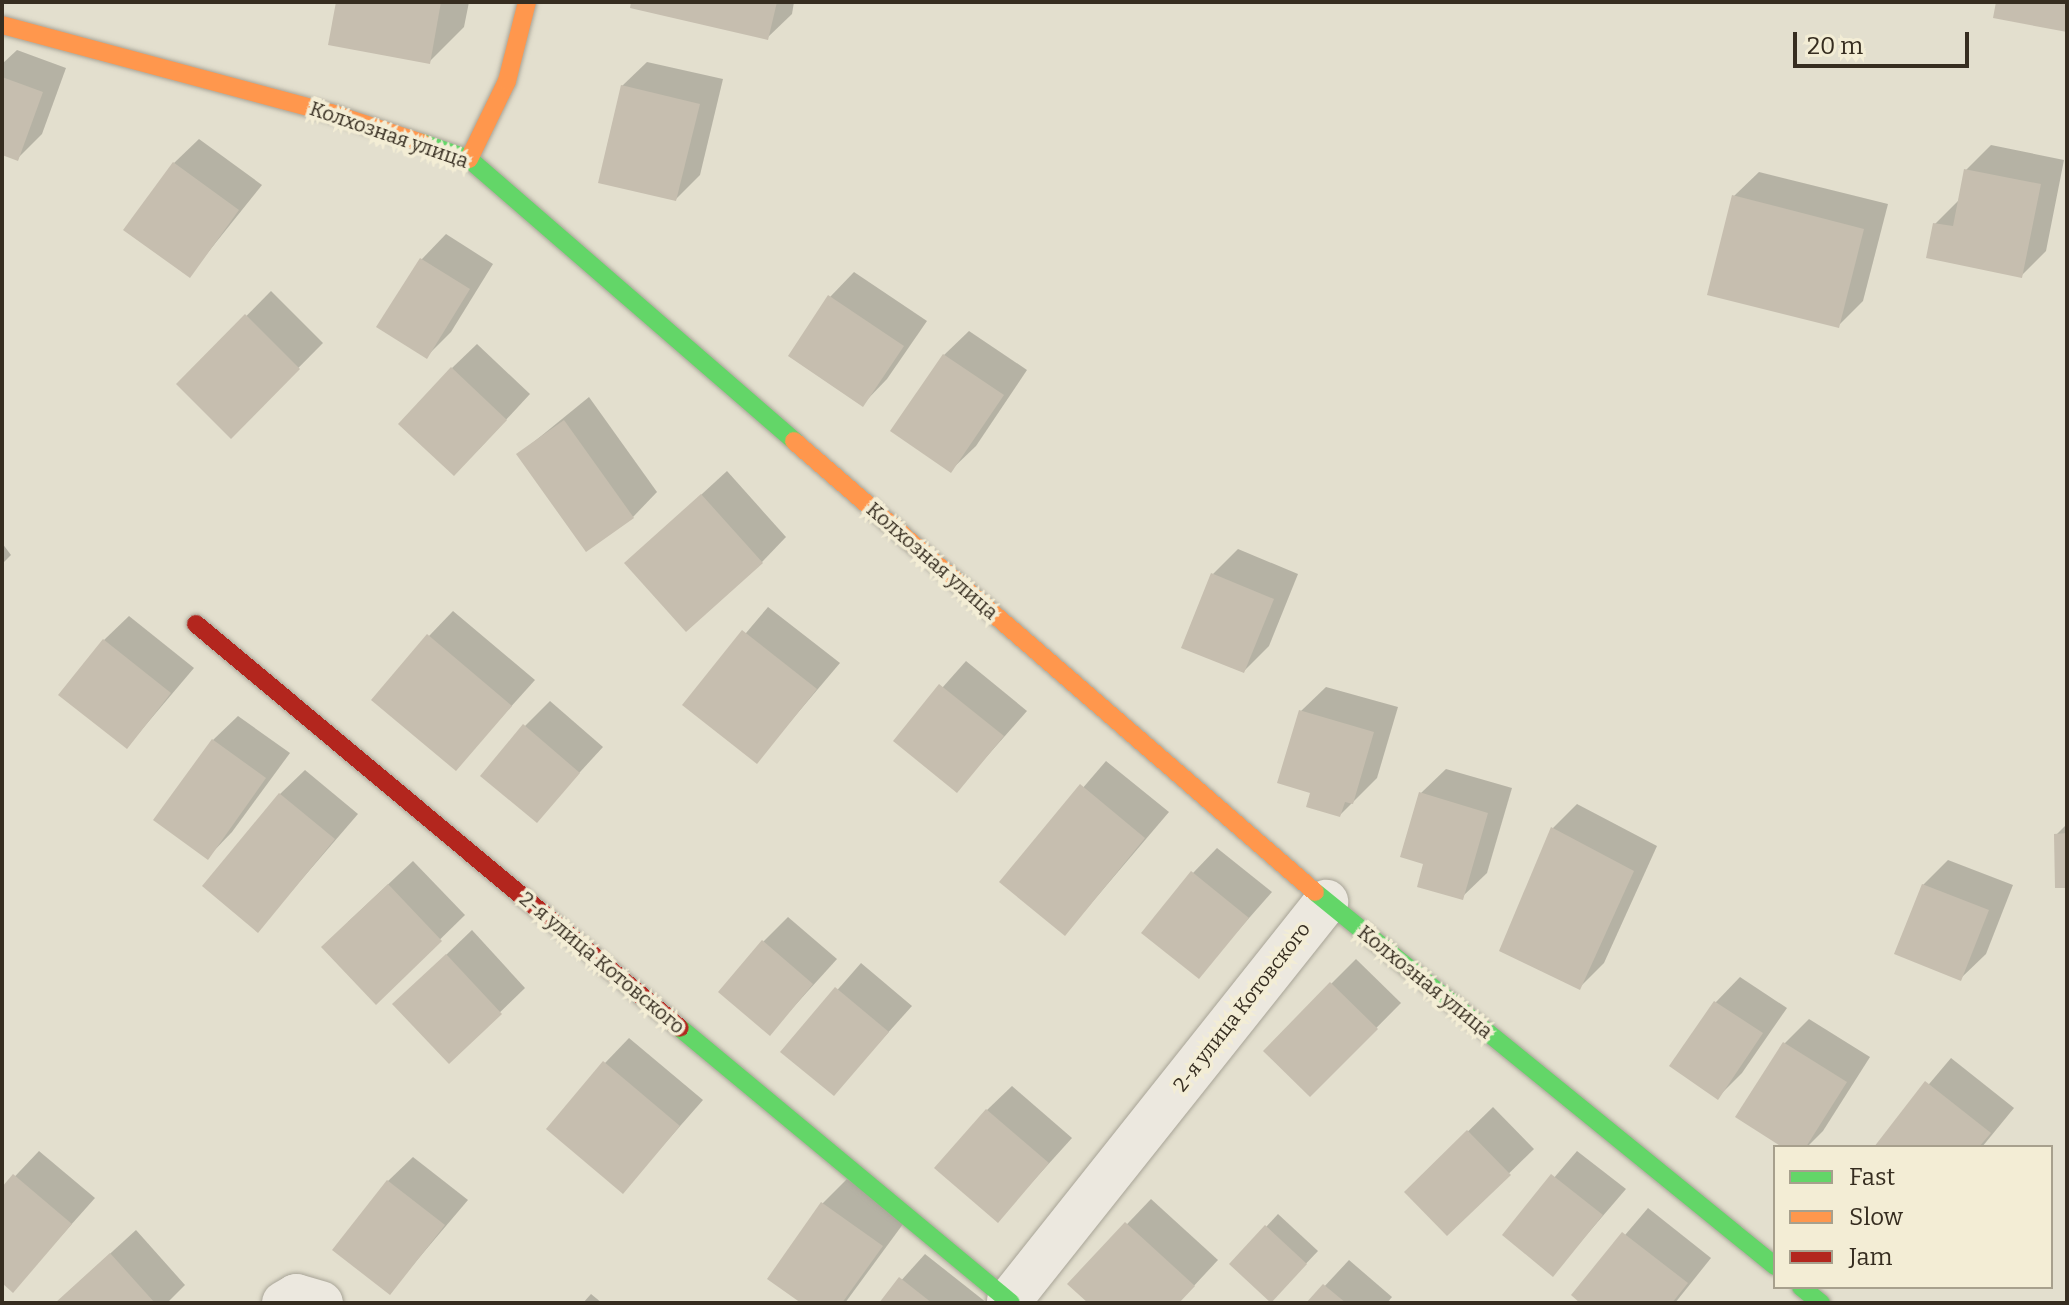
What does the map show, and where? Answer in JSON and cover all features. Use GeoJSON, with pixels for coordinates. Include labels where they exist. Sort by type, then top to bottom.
{"type":"FeatureCollection","features":[{"type":"Feature","properties":{"kind":"main road"},"geometry":{"type":"LineString","coordinates":[[469,159],[507,81],[527,2]]}},
{"type":"Feature","properties":{"kind":"main road","name":"Колхозная улица"},"geometry":{"type":"LineString","coordinates":[[2,25],[331,113],[469,159],[1326,902],[1773,1264]]}},
{"type":"Feature","properties":{"kind":"main road","name":"2-я улица Котовского"},"geometry":{"type":"LineString","coordinates":[[196,624],[1010,1302]]}},
{"type":"Feature","properties":{"kind":"main road"},"geometry":{"type":"LineString","coordinates":[[1804,1289],[1821,1303]]}},
{"type":"Feature","properties":{"kind":"street","name":"2-я улица Котовского"},"geometry":{"type":"LineString","coordinates":[[1010,1302],[1326,902]]}},
{"type":"Feature","properties":{"kind":"street"},"geometry":{"type":"LineString","coordinates":[[284,1303],[296,1296],[321,1303]]}},
{"type":"Feature","properties":{"kind":"building"},"geometry":{"type":"Polygon","coordinates":[[[336,2],[441,2],[430,64],[328,45],[336,2]]]}},
{"type":"Feature","properties":{"kind":"building"},"geometry":{"type":"Polygon","coordinates":[[[631,2],[777,2],[768,40],[630,8],[631,2]]]}},
{"type":"Feature","properties":{"kind":"building"},"geometry":{"type":"Polygon","coordinates":[[[1996,2],[2067,2],[2067,32],[1993,18],[1996,2]]]}},
{"type":"Feature","properties":{"kind":"building"},"geometry":{"type":"Polygon","coordinates":[[[2,77],[43,92],[18,161],[2,155],[2,77]]]}},
{"type":"Feature","properties":{"kind":"building"},"geometry":{"type":"Polygon","coordinates":[[[621,85],[700,104],[676,201],[598,183],[621,85]]]}},
{"type":"Feature","properties":{"kind":"building"},"geometry":{"type":"Polygon","coordinates":[[[173,162],[239,210],[190,278],[123,230],[173,162]]]}},
{"type":"Feature","properties":{"kind":"building"},"geometry":{"type":"Polygon","coordinates":[[[1964,169],[2041,184],[2022,278],[1926,258],[1933,223],[1953,226],[1964,169]]]}},
{"type":"Feature","properties":{"kind":"building"},"geometry":{"type":"Polygon","coordinates":[[[1732,195],[1864,229],[1839,328],[1707,295],[1732,195]]]}},
{"type":"Feature","properties":{"kind":"building"},"geometry":{"type":"Polygon","coordinates":[[[420,258],[470,289],[427,359],[376,327],[420,258]]]}},
{"type":"Feature","properties":{"kind":"building"},"geometry":{"type":"Polygon","coordinates":[[[828,295],[904,346],[863,407],[788,356],[828,295]]]}},
{"type":"Feature","properties":{"kind":"building"},"geometry":{"type":"Polygon","coordinates":[[[245,314],[300,369],[231,439],[176,384],[245,314]]]}},
{"type":"Feature","properties":{"kind":"building"},"geometry":{"type":"Polygon","coordinates":[[[943,354],[1004,395],[951,473],[890,431],[943,354]]]}},
{"type":"Feature","properties":{"kind":"building"},"geometry":{"type":"Polygon","coordinates":[[[451,367],[507,420],[454,476],[398,424],[451,367]]]}},
{"type":"Feature","properties":{"kind":"building"},"geometry":{"type":"Polygon","coordinates":[[[564,420],[634,518],[586,552],[516,454],[564,420]]]}},
{"type":"Feature","properties":{"kind":"building"},"geometry":{"type":"Polygon","coordinates":[[[701,494],[763,563],[686,632],[624,563],[701,494]]]}},
{"type":"Feature","properties":{"kind":"building"},"geometry":{"type":"Polygon","coordinates":[[[1211,573],[1274,599],[1244,673],[1181,648],[1211,573]]]}},
{"type":"Feature","properties":{"kind":"building"},"geometry":{"type":"Polygon","coordinates":[[[742,630],[817,689],[757,764],[682,705],[742,630]]]}},
{"type":"Feature","properties":{"kind":"building"},"geometry":{"type":"Polygon","coordinates":[[[427,634],[512,706],[456,771],[371,700],[427,634]]]}},
{"type":"Feature","properties":{"kind":"building"},"geometry":{"type":"Polygon","coordinates":[[[103,639],[171,693],[127,749],[58,695],[103,639]]]}},
{"type":"Feature","properties":{"kind":"building"},"geometry":{"type":"Polygon","coordinates":[[[939,684],[1004,736],[957,793],[893,741],[939,684]]]}},
{"type":"Feature","properties":{"kind":"building"},"geometry":{"type":"Polygon","coordinates":[[[1299,710],[1374,732],[1353,804],[1345,802],[1340,817],[1306,807],[1310,793],[1277,783],[1299,710]]]}},
{"type":"Feature","properties":{"kind":"building"},"geometry":{"type":"Polygon","coordinates":[[[523,724],[580,773],[537,823],[480,776],[523,724]]]}},
{"type":"Feature","properties":{"kind":"building"},"geometry":{"type":"Polygon","coordinates":[[[212,739],[266,778],[208,860],[153,820],[212,739]]]}},
{"type":"Feature","properties":{"kind":"building"},"geometry":{"type":"Polygon","coordinates":[[[1080,784],[1145,838],[1065,936],[999,882],[1080,784]]]}},
{"type":"Feature","properties":{"kind":"building"},"geometry":{"type":"Polygon","coordinates":[[[1419,792],[1488,813],[1463,900],[1417,887],[1423,864],[1400,857],[1419,792]]]}},
{"type":"Feature","properties":{"kind":"building"},"geometry":{"type":"Polygon","coordinates":[[[279,793],[335,839],[258,933],[202,886],[279,793]]]}},
{"type":"Feature","properties":{"kind":"building"},"geometry":{"type":"Polygon","coordinates":[[[1551,827],[1634,871],[1580,990],[1499,951],[1551,827]]]}},
{"type":"Feature","properties":{"kind":"building"},"geometry":{"type":"Polygon","coordinates":[[[2067,833],[2067,888],[2055,888],[2054,834],[2067,833]]]}},
{"type":"Feature","properties":{"kind":"building"},"geometry":{"type":"Polygon","coordinates":[[[1191,871],[1249,918],[1199,979],[1141,933],[1191,871]]]}},
{"type":"Feature","properties":{"kind":"building"},"geometry":{"type":"Polygon","coordinates":[[[388,884],[442,941],[376,1005],[321,947],[388,884]]]}},
{"type":"Feature","properties":{"kind":"building"},"geometry":{"type":"Polygon","coordinates":[[[1922,884],[1989,910],[1961,981],[1894,954],[1922,884]]]}},
{"type":"Feature","properties":{"kind":"building"},"geometry":{"type":"Polygon","coordinates":[[[762,940],[813,984],[770,1036],[718,992],[762,940]]]}},
{"type":"Feature","properties":{"kind":"building"},"geometry":{"type":"Polygon","coordinates":[[[446,954],[502,1014],[449,1064],[392,1004],[446,954]]]}},
{"type":"Feature","properties":{"kind":"building"},"geometry":{"type":"Polygon","coordinates":[[[1330,982],[1378,1029],[1310,1097],[1263,1051],[1330,982]]]}},
{"type":"Feature","properties":{"kind":"building"},"geometry":{"type":"Polygon","coordinates":[[[835,987],[889,1032],[834,1096],[780,1052],[835,987]]]}},
{"type":"Feature","properties":{"kind":"building"},"geometry":{"type":"Polygon","coordinates":[[[1714,1001],[1763,1033],[1718,1100],[1669,1066],[1714,1001]]]}},
{"type":"Feature","properties":{"kind":"building"},"geometry":{"type":"Polygon","coordinates":[[[1783,1042],[1847,1082],[1807,1145],[1779,1145],[1735,1117],[1783,1042]]]}},
{"type":"Feature","properties":{"kind":"building"},"geometry":{"type":"Polygon","coordinates":[[[603,1061],[680,1126],[623,1194],[546,1129],[603,1061]]]}},
{"type":"Feature","properties":{"kind":"building"},"geometry":{"type":"Polygon","coordinates":[[[1925,1081],[1991,1133],[1981,1145],[1876,1145],[1925,1081]]]}},
{"type":"Feature","properties":{"kind":"building"},"geometry":{"type":"Polygon","coordinates":[[[986,1109],[1049,1163],[998,1223],[934,1168],[986,1109]]]}},
{"type":"Feature","properties":{"kind":"building"},"geometry":{"type":"Polygon","coordinates":[[[1467,1130],[1511,1175],[1447,1236],[1404,1192],[1467,1130]]]}},
{"type":"Feature","properties":{"kind":"building"},"geometry":{"type":"Polygon","coordinates":[[[13,1174],[72,1224],[13,1293],[2,1283],[2,1187],[13,1174]]]}},
{"type":"Feature","properties":{"kind":"building"},"geometry":{"type":"Polygon","coordinates":[[[1551,1174],[1603,1215],[1553,1277],[1502,1235],[1551,1174]]]}},
{"type":"Feature","properties":{"kind":"building"},"geometry":{"type":"Polygon","coordinates":[[[387,1180],[445,1225],[390,1295],[332,1250],[387,1180]]]}},
{"type":"Feature","properties":{"kind":"building"},"geometry":{"type":"Polygon","coordinates":[[[821,1202],[883,1246],[842,1303],[801,1303],[767,1279],[821,1202]]]}},
{"type":"Feature","properties":{"kind":"building"},"geometry":{"type":"Polygon","coordinates":[[[1125,1222],[1195,1286],[1179,1303],[1088,1303],[1067,1284],[1125,1222]]]}},
{"type":"Feature","properties":{"kind":"building"},"geometry":{"type":"Polygon","coordinates":[[[1265,1225],[1307,1264],[1271,1303],[1229,1264],[1265,1225]]]}},
{"type":"Feature","properties":{"kind":"building"},"geometry":{"type":"Polygon","coordinates":[[[1622,1232],[1688,1283],[1672,1303],[1580,1303],[1571,1295],[1622,1232]]]}},
{"type":"Feature","properties":{"kind":"building"},"geometry":{"type":"Polygon","coordinates":[[[110,1253],[155,1303],[55,1303],[110,1253]]]}},
{"type":"Feature","properties":{"kind":"building"},"geometry":{"type":"Polygon","coordinates":[[[899,1277],[932,1303],[879,1303],[899,1277]]]}},
{"type":"Feature","properties":{"kind":"building"},"geometry":{"type":"Polygon","coordinates":[[[1323,1284],[1346,1303],[1306,1303],[1323,1284]]]}},
{"type":"Feature","properties":{"kind":"traffic: fast"},"geometry":{"type":"LineString","coordinates":[[422,143],[469,159],[794,441]]}},
{"type":"Feature","properties":{"kind":"traffic: fast"},"geometry":{"type":"LineString","coordinates":[[1315,892],[1773,1264]]}},
{"type":"Feature","properties":{"kind":"traffic: fast"},"geometry":{"type":"LineString","coordinates":[[680,1028],[1011,1303]]}},
{"type":"Feature","properties":{"kind":"traffic: fast"},"geometry":{"type":"LineString","coordinates":[[1804,1289],[1821,1303]]}},
{"type":"Feature","properties":{"kind":"traffic: slow"},"geometry":{"type":"LineString","coordinates":[[469,159],[507,81],[527,2]]}},
{"type":"Feature","properties":{"kind":"traffic: slow"},"geometry":{"type":"LineString","coordinates":[[2,25],[331,113],[422,143]]}},
{"type":"Feature","properties":{"kind":"traffic: slow"},"geometry":{"type":"LineString","coordinates":[[794,441],[1315,892]]}},
{"type":"Feature","properties":{"kind":"traffic: jam"},"geometry":{"type":"LineString","coordinates":[[196,624],[680,1028]]}}]}
